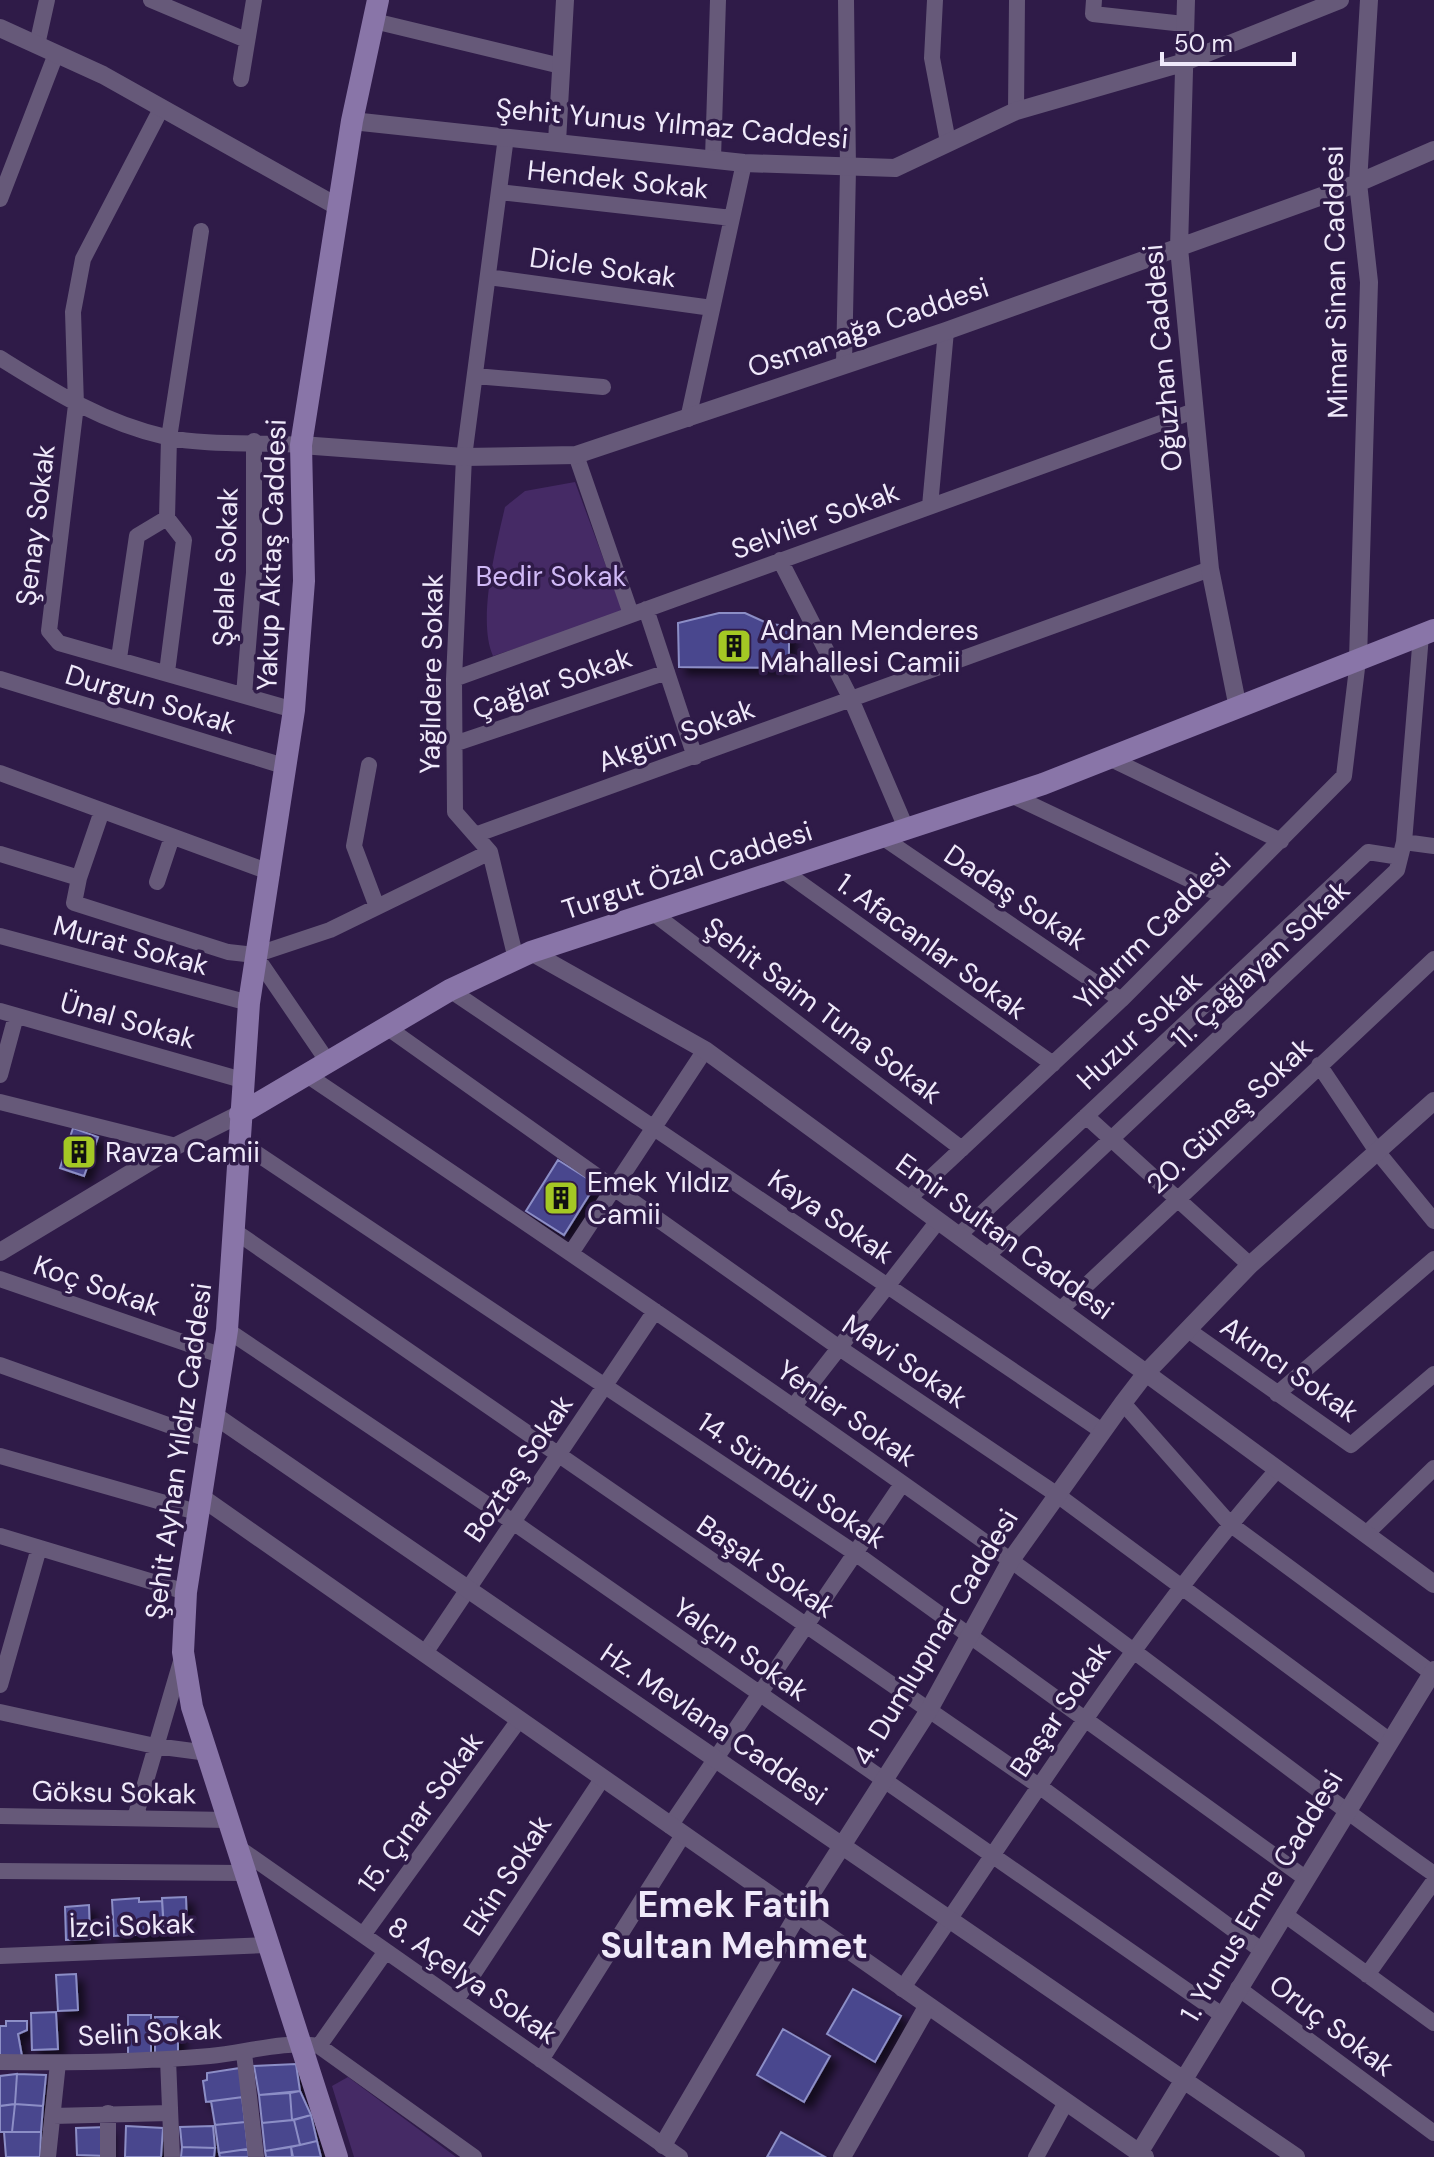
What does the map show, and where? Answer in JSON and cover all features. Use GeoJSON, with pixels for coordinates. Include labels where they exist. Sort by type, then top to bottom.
{"type":"FeatureCollection","features":[{"type":"Feature","properties":{"kind":"main road","name":"Yakup Aktaş Caddesi"},"geometry":{"type":"LineString","coordinates":[[240,1114],[255,955],[272,873],[294,710],[304,581],[301,445],[352,121],[376,10]]}},
{"type":"Feature","properties":{"kind":"main road","name":"Turgut Özal Caddesi"},"geometry":{"type":"LineString","coordinates":[[240,1114],[450,990],[524,956],[1011,795],[1111,759],[1427,633]]}},
{"type":"Feature","properties":{"kind":"main road","name":"Şehit Ayhan Yıldız Caddesi"},"geometry":{"type":"LineString","coordinates":[[240,1114],[236,1232],[227,1330],[186,1592],[183,1652],[192,1707],[267,1945],[311,2044],[337,2157]]}},
{"type":"Feature","properties":{"kind":"street"},"geometry":{"type":"LineString","coordinates":[[37,45],[47,0]]}},
{"type":"Feature","properties":{"kind":"street"},"geometry":{"type":"LineString","coordinates":[[151,0],[246,40]]}},
{"type":"Feature","properties":{"kind":"street"},"geometry":{"type":"LineString","coordinates":[[241,79],[254,0]]}},
{"type":"Feature","properties":{"kind":"street"},"geometry":{"type":"LineString","coordinates":[[557,142],[565,0]]}},
{"type":"Feature","properties":{"kind":"street"},"geometry":{"type":"LineString","coordinates":[[713,158],[718,0]]}},
{"type":"Feature","properties":{"kind":"street"},"geometry":{"type":"LineString","coordinates":[[844,365],[848,169],[846,0]]}},
{"type":"Feature","properties":{"kind":"street"},"geometry":{"type":"LineString","coordinates":[[935,0],[932,58],[948,142]]}},
{"type":"Feature","properties":{"kind":"street"},"geometry":{"type":"LineString","coordinates":[[1016,111],[1017,0]]}},
{"type":"Feature","properties":{"kind":"street"},"geometry":{"type":"LineString","coordinates":[[1094,0],[1093,14],[1184,24]]}},
{"type":"Feature","properties":{"kind":"street","name":"Oğuzhan Caddesi"},"geometry":{"type":"LineString","coordinates":[[1186,0],[1179,248],[1210,569],[1238,708]]}},
{"type":"Feature","properties":{"kind":"street","name":"Şehit Yunus Yılmaz Caddesi"},"geometry":{"type":"LineString","coordinates":[[352,121],[744,163],[848,169],[895,168],[1016,111],[1182,63],[1340,0]]}},
{"type":"Feature","properties":{"kind":"street","name":"Mimar Sinan Caddesi"},"geometry":{"type":"LineString","coordinates":[[1358,660],[1369,282],[1358,183],[1369,0]]}},
{"type":"Feature","properties":{"kind":"street"},"geometry":{"type":"LineString","coordinates":[[376,10],[561,66]]}},
{"type":"Feature","properties":{"kind":"street"},"geometry":{"type":"LineString","coordinates":[[0,28],[161,109],[340,208]]}},
{"type":"Feature","properties":{"kind":"street"},"geometry":{"type":"LineString","coordinates":[[0,199],[56,54]]}},
{"type":"Feature","properties":{"kind":"street","name":"Şenay Sokak"},"geometry":{"type":"LineString","coordinates":[[161,109],[83,259],[73,312],[76,405],[49,631],[59,643],[294,710]]}},
{"type":"Feature","properties":{"kind":"street","name":"Yağlıdere Sokak"},"geometry":{"type":"LineString","coordinates":[[506,137],[464,457],[454,679],[455,812],[490,852],[524,956]]}},
{"type":"Feature","properties":{"kind":"street","name":"Osmanağa Caddesi"},"geometry":{"type":"LineString","coordinates":[[301,445],[464,457],[576,455],[946,331],[1358,183],[1434,150]]}},
{"type":"Feature","properties":{"kind":"street"},"geometry":{"type":"LineString","coordinates":[[688,419],[744,163]]}},
{"type":"Feature","properties":{"kind":"street","name":"Hendek Sokak"},"geometry":{"type":"LineString","coordinates":[[499,192],[732,218]]}},
{"type":"Feature","properties":{"kind":"street"},"geometry":{"type":"LineString","coordinates":[[167,672],[184,540],[167,518],[169,438],[201,231]]}},
{"type":"Feature","properties":{"kind":"street","name":"Dicle Sokak"},"geometry":{"type":"LineString","coordinates":[[488,277],[712,308]]}},
{"type":"Feature","properties":{"kind":"street"},"geometry":{"type":"LineString","coordinates":[[930,506],[946,331]]}},
{"type":"Feature","properties":{"kind":"street"},"geometry":{"type":"LineString","coordinates":[[0,358],[76,405],[124,426],[169,438],[301,445]]}},
{"type":"Feature","properties":{"kind":"street"},"geometry":{"type":"LineString","coordinates":[[475,376],[603,387]]}},
{"type":"Feature","properties":{"kind":"street","name":"Selviler Sokak"},"geometry":{"type":"LineString","coordinates":[[454,679],[1194,411]]}},
{"type":"Feature","properties":{"kind":"street","name":"Şelale Sokak"},"geometry":{"type":"LineString","coordinates":[[244,695],[254,573],[254,441]]}},
{"type":"Feature","properties":{"kind":"street"},"geometry":{"type":"LineString","coordinates":[[576,455],[638,612],[667,672],[695,757]]}},
{"type":"Feature","properties":{"kind":"street"},"geometry":{"type":"LineString","coordinates":[[119,658],[137,536],[167,518]]}},
{"type":"Feature","properties":{"kind":"street"},"geometry":{"type":"LineString","coordinates":[[780,560],[851,699],[906,828]]}},
{"type":"Feature","properties":{"kind":"street","name":"Akgün Sokak"},"geometry":{"type":"LineString","coordinates":[[475,835],[1210,569]]}},
{"type":"Feature","properties":{"kind":"street"},"geometry":{"type":"LineString","coordinates":[[1427,633],[1402,850],[1434,846]]}},
{"type":"Feature","properties":{"kind":"street","name":"Yıldırım Caddesi"},"geometry":{"type":"LineString","coordinates":[[908,1199],[1121,1000],[1344,776],[1358,660]]}},
{"type":"Feature","properties":{"kind":"street","name":"Çağlar Sokak"},"geometry":{"type":"LineString","coordinates":[[454,744],[667,672]]}},
{"type":"Feature","properties":{"kind":"street","name":"Durgun Sokak"},"geometry":{"type":"LineString","coordinates":[[0,679],[287,767]]}},
{"type":"Feature","properties":{"kind":"street"},"geometry":{"type":"LineString","coordinates":[[1111,759],[1281,841]]}},
{"type":"Feature","properties":{"kind":"street"},"geometry":{"type":"LineString","coordinates":[[369,765],[354,846],[377,907]]}},
{"type":"Feature","properties":{"kind":"street"},"geometry":{"type":"LineString","coordinates":[[0,773],[272,873]]}},
{"type":"Feature","properties":{"kind":"street"},"geometry":{"type":"LineString","coordinates":[[1011,795],[1224,896]]}},
{"type":"Feature","properties":{"kind":"street"},"geometry":{"type":"LineString","coordinates":[[102,811],[79,878],[74,903],[228,952],[255,955],[330,930],[490,852]]}},
{"type":"Feature","properties":{"kind":"street"},"geometry":{"type":"LineString","coordinates":[[157,882],[172,837]]}},
{"type":"Feature","properties":{"kind":"street","name":"Dadaş Sokak"},"geometry":{"type":"LineString","coordinates":[[882,837],[1121,1000]]}},
{"type":"Feature","properties":{"kind":"street","name":"Huzur Sokak"},"geometry":{"type":"LineString","coordinates":[[958,1236],[1368,852],[1402,850]]}},
{"type":"Feature","properties":{"kind":"street","name":"11. Çağlayan Sokak"},"geometry":{"type":"LineString","coordinates":[[987,1256],[1397,870],[1402,850]]}},
{"type":"Feature","properties":{"kind":"street"},"geometry":{"type":"LineString","coordinates":[[0,854],[79,878]]}},
{"type":"Feature","properties":{"kind":"street","name":"1. Afacanlar Sokak"},"geometry":{"type":"LineString","coordinates":[[782,870],[1053,1064]]}},
{"type":"Feature","properties":{"kind":"street","name":"Şehit Saim Tuna Sokak"},"geometry":{"type":"LineString","coordinates":[[653,913],[962,1149]]}},
{"type":"Feature","properties":{"kind":"street","name":"Murat Sokak"},"geometry":{"type":"LineString","coordinates":[[0,936],[249,1003]]}},
{"type":"Feature","properties":{"kind":"street"},"geometry":{"type":"LineString","coordinates":[[255,955],[328,1062]]}},
{"type":"Feature","properties":{"kind":"street","name":"Emir Sultan Caddesi"},"geometry":{"type":"LineString","coordinates":[[524,956],[705,1050],[1277,1470],[1432,1579]]}},
{"type":"Feature","properties":{"kind":"street","name":"20. Güneş Sokak"},"geometry":{"type":"LineString","coordinates":[[1060,1310],[1434,959]]}},
{"type":"Feature","properties":{"kind":"street","name":"Kaya Sokak"},"geometry":{"type":"LineString","coordinates":[[450,990],[1102,1431]]}},
{"type":"Feature","properties":{"kind":"street"},"geometry":{"type":"LineString","coordinates":[[0,1075],[8,1014]]}},
{"type":"Feature","properties":{"kind":"street","name":"Ünal Sokak"},"geometry":{"type":"LineString","coordinates":[[8,1014],[242,1080]]}},
{"type":"Feature","properties":{"kind":"street","name":"Mavi Sokak"},"geometry":{"type":"LineString","coordinates":[[388,1028],[838,1347],[1056,1494],[1390,1741]]}},
{"type":"Feature","properties":{"kind":"street"},"geometry":{"type":"LineString","coordinates":[[571,1253],[705,1050]]}},
{"type":"Feature","properties":{"kind":"street"},"geometry":{"type":"LineString","coordinates":[[1319,1065],[1376,1150],[1434,1221]]}},
{"type":"Feature","properties":{"kind":"street","name":"Yenier Sokak"},"geometry":{"type":"LineString","coordinates":[[307,1075],[571,1253],[1011,1560],[1133,1649],[1345,1812],[1434,1874]]}},
{"type":"Feature","properties":{"kind":"street","name":"4. Dumlupınar Caddesi"},"geometry":{"type":"LineString","coordinates":[[663,2145],[797,1916],[929,1710],[967,1635],[1011,1560],[1102,1431],[1146,1373],[1250,1265],[1434,1101]]}},
{"type":"Feature","properties":{"kind":"street"},"geometry":{"type":"LineString","coordinates":[[0,1102],[176,1146]]}},
{"type":"Feature","properties":{"kind":"street","name":"Turgut Özal Caddesi"},"geometry":{"type":"LineString","coordinates":[[3,1249],[176,1146],[240,1114]]}},
{"type":"Feature","properties":{"kind":"street"},"geometry":{"type":"LineString","coordinates":[[1086,1116],[1250,1265]]}},
{"type":"Feature","properties":{"kind":"street","name":"14. Sümbül Sokak"},"geometry":{"type":"LineString","coordinates":[[238,1141],[855,1553],[1305,1878]]}},
{"type":"Feature","properties":{"kind":"street"},"geometry":{"type":"LineString","coordinates":[[793,1407],[938,1221]]}},
{"type":"Feature","properties":{"kind":"street","name":"Başak Sokak"},"geometry":{"type":"LineString","coordinates":[[236,1232],[1039,1786],[1261,1950]]}},
{"type":"Feature","properties":{"kind":"street"},"geometry":{"type":"LineString","coordinates":[[1277,1394],[1434,1259]]}},
{"type":"Feature","properties":{"kind":"street","name":"Koç Sokak"},"geometry":{"type":"LineString","coordinates":[[0,1279],[223,1356]]}},
{"type":"Feature","properties":{"kind":"street","name":"Boztaş Sokak"},"geometry":{"type":"LineString","coordinates":[[425,1653],[655,1311]]}},
{"type":"Feature","properties":{"kind":"street","name":"Yalçın Sokak"},"geometry":{"type":"LineString","coordinates":[[227,1330],[513,1522],[1222,2015]]}},
{"type":"Feature","properties":{"kind":"street","name":"Akıncı Sokak"},"geometry":{"type":"LineString","coordinates":[[1188,1330],[1351,1445],[1434,1374]]}},
{"type":"Feature","properties":{"kind":"street"},"geometry":{"type":"LineString","coordinates":[[0,1365],[210,1440]]}},
{"type":"Feature","properties":{"kind":"street"},"geometry":{"type":"LineString","coordinates":[[1123,1403],[1230,1524],[1433,1672]]}},
{"type":"Feature","properties":{"kind":"street","name":"Hz. Mevlana Caddesi"},"geometry":{"type":"LineString","coordinates":[[214,1415],[715,1760],[1184,2077],[1296,2157]]}},
{"type":"Feature","properties":{"kind":"street"},"geometry":{"type":"LineString","coordinates":[[0,1456],[200,1505],[425,1653],[1141,2156]]}},
{"type":"Feature","properties":{"kind":"street"},"geometry":{"type":"LineString","coordinates":[[1366,1534],[1434,1468]]}},
{"type":"Feature","properties":{"kind":"street","name":"Başar Sokak"},"geometry":{"type":"LineString","coordinates":[[902,1989],[1133,1649],[1230,1524],[1277,1470]]}},
{"type":"Feature","properties":{"kind":"street"},"geometry":{"type":"LineString","coordinates":[[541,2060],[677,1831],[715,1760],[902,1484]]}},
{"type":"Feature","properties":{"kind":"street"},"geometry":{"type":"LineString","coordinates":[[0,1536],[186,1592]]}},
{"type":"Feature","properties":{"kind":"street"},"geometry":{"type":"LineString","coordinates":[[0,1685],[3,1661],[39,1548]]}},
{"type":"Feature","properties":{"kind":"street"},"geometry":{"type":"LineString","coordinates":[[135,1818],[183,1652]]}},
{"type":"Feature","properties":{"kind":"street","name":"1. Yunus Emre Caddesi"},"geometry":{"type":"LineString","coordinates":[[1141,2156],[1184,2077],[1433,1672]]}},
{"type":"Feature","properties":{"kind":"street"},"geometry":{"type":"LineString","coordinates":[[0,1712],[155,1746],[208,1753]]}},
{"type":"Feature","properties":{"kind":"street","name":"15. Çınar Sokak"},"geometry":{"type":"LineString","coordinates":[[363,1935],[519,1720]]}},
{"type":"Feature","properties":{"kind":"street","name":"Ekin Sokak"},"geometry":{"type":"LineString","coordinates":[[456,2000],[602,1779]]}},
{"type":"Feature","properties":{"kind":"street","name":"Göksu Sokak"},"geometry":{"type":"LineString","coordinates":[[0,1816],[228,1820]]}},
{"type":"Feature","properties":{"kind":"street","name":"8. Açelya Sokak"},"geometry":{"type":"LineString","coordinates":[[235,1845],[680,2157]]}},
{"type":"Feature","properties":{"kind":"street"},"geometry":{"type":"LineString","coordinates":[[0,1871],[244,1873]]}},
{"type":"Feature","properties":{"kind":"street"},"geometry":{"type":"LineString","coordinates":[[1367,1975],[1434,1881]]}},
{"type":"Feature","properties":{"kind":"street"},"geometry":{"type":"LineString","coordinates":[[1284,1914],[1434,2023]]}},
{"type":"Feature","properties":{"kind":"street","name":"İzci Sokak"},"geometry":{"type":"LineString","coordinates":[[0,1956],[267,1945]]}},
{"type":"Feature","properties":{"kind":"street"},"geometry":{"type":"LineString","coordinates":[[386,1951],[311,2044],[474,2157]]}},
{"type":"Feature","properties":{"kind":"street","name":"Oruç Sokak"},"geometry":{"type":"LineString","coordinates":[[1238,1988],[1434,2133]]}},
{"type":"Feature","properties":{"kind":"street"},"geometry":{"type":"LineString","coordinates":[[842,2157],[927,2007]]}},
{"type":"Feature","properties":{"kind":"street","name":"Selin Sokak"},"geometry":{"type":"LineString","coordinates":[[0,2062],[168,2059],[311,2044]]}},
{"type":"Feature","properties":{"kind":"street"},"geometry":{"type":"LineString","coordinates":[[244,2053],[256,2157]]}},
{"type":"Feature","properties":{"kind":"street"},"geometry":{"type":"LineString","coordinates":[[168,2059],[172,2157]]}},
{"type":"Feature","properties":{"kind":"street"},"geometry":{"type":"LineString","coordinates":[[48,2157],[58,2063]]}},
{"type":"Feature","properties":{"kind":"street"},"geometry":{"type":"LineString","coordinates":[[1036,2157],[1065,2104]]}},
{"type":"Feature","properties":{"kind":"street"},"geometry":{"type":"LineString","coordinates":[[108,2113],[108,2157]]}},
{"type":"Feature","properties":{"kind":"street"},"geometry":{"type":"LineString","coordinates":[[53,2116],[169,2113]]}},
{"type":"Feature","properties":{"kind":"green space","name":"Bedir Sokak"},"geometry":{"type":"Polygon","coordinates":[[[575,482],[623,612],[493,656],[487,604],[505,507],[525,491],[575,482]]]}},
{"type":"Feature","properties":{"kind":"green space"},"geometry":{"type":"Polygon","coordinates":[[[348,2077],[456,2157],[354,2157],[332,2086],[348,2077]]]}},
{"type":"Feature","properties":{"kind":"building","name":"Adnan Menderes Mahallesi Camii"},"geometry":{"type":"Polygon","coordinates":[[[719,613],[745,613],[769,624],[789,626],[789,668],[679,667],[678,623],[719,613]]]}},
{"type":"Feature","properties":{"kind":"building","name":"Ravza Camii"},"geometry":{"type":"Polygon","coordinates":[[[73,1128],[98,1137],[84,1176],[60,1168],[73,1128]]]}},
{"type":"Feature","properties":{"kind":"building","name":"Emek Yıldız Camii"},"geometry":{"type":"Polygon","coordinates":[[[558,1160],[596,1184],[564,1235],[526,1211],[558,1160]]]}},
{"type":"Feature","properties":{"kind":"building"},"geometry":{"type":"Polygon","coordinates":[[[186,1897],[187,1928],[164,1929],[162,1898],[186,1897]]]}},
{"type":"Feature","properties":{"kind":"building"},"geometry":{"type":"Polygon","coordinates":[[[139,1898],[139,1902],[162,1901],[164,1933],[114,1936],[112,1900],[139,1898]]]}},
{"type":"Feature","properties":{"kind":"building"},"geometry":{"type":"Polygon","coordinates":[[[89,1905],[90,1939],[66,1940],[65,1907],[89,1905]]]}},
{"type":"Feature","properties":{"kind":"building"},"geometry":{"type":"Polygon","coordinates":[[[76,1974],[78,2010],[58,2011],[56,1975],[76,1974]]]}},
{"type":"Feature","properties":{"kind":"building"},"geometry":{"type":"Polygon","coordinates":[[[853,1989],[901,2016],[875,2062],[827,2034],[853,1989]]]}},
{"type":"Feature","properties":{"kind":"building"},"geometry":{"type":"Polygon","coordinates":[[[56,2012],[58,2049],[32,2050],[31,2013],[56,2012]]]}},
{"type":"Feature","properties":{"kind":"building"},"geometry":{"type":"Polygon","coordinates":[[[128,2015],[151,2015],[151,2056],[128,2056],[128,2015]]]}},
{"type":"Feature","properties":{"kind":"building"},"geometry":{"type":"Polygon","coordinates":[[[155,2017],[178,2017],[178,2055],[155,2055],[155,2017]]]}},
{"type":"Feature","properties":{"kind":"building"},"geometry":{"type":"Polygon","coordinates":[[[6,2021],[27,2021],[27,2030],[18,2034],[22,2056],[0,2056],[0,2026],[6,2026],[6,2021]]]}},
{"type":"Feature","properties":{"kind":"building"},"geometry":{"type":"Polygon","coordinates":[[[783,2029],[830,2056],[804,2102],[757,2075],[783,2029]]]}},
{"type":"Feature","properties":{"kind":"building"},"geometry":{"type":"Polygon","coordinates":[[[296,2064],[300,2091],[259,2095],[254,2066],[296,2064]]]}},
{"type":"Feature","properties":{"kind":"building"},"geometry":{"type":"Polygon","coordinates":[[[240,2068],[244,2097],[206,2102],[203,2081],[207,2080],[207,2073],[240,2068]]]}},
{"type":"Feature","properties":{"kind":"building"},"geometry":{"type":"Polygon","coordinates":[[[17,2074],[46,2075],[43,2106],[15,2104],[17,2074]]]}},
{"type":"Feature","properties":{"kind":"building"},"geometry":{"type":"Polygon","coordinates":[[[17,2074],[15,2104],[0,2106],[0,2076],[17,2074]]]}},
{"type":"Feature","properties":{"kind":"building"},"geometry":{"type":"Polygon","coordinates":[[[300,2091],[311,2115],[292,2120],[290,2093],[300,2091]]]}},
{"type":"Feature","properties":{"kind":"building"},"geometry":{"type":"Polygon","coordinates":[[[290,2093],[292,2120],[262,2123],[259,2095],[290,2093]]]}},
{"type":"Feature","properties":{"kind":"building"},"geometry":{"type":"Polygon","coordinates":[[[242,2097],[245,2122],[215,2125],[211,2101],[242,2097]]]}},
{"type":"Feature","properties":{"kind":"building"},"geometry":{"type":"Polygon","coordinates":[[[15,2104],[43,2106],[41,2132],[12,2132],[15,2104]]]}},
{"type":"Feature","properties":{"kind":"building"},"geometry":{"type":"Polygon","coordinates":[[[15,2104],[12,2132],[0,2132],[0,2106],[15,2104]]]}},
{"type":"Feature","properties":{"kind":"building"},"geometry":{"type":"Polygon","coordinates":[[[311,2115],[317,2141],[300,2145],[294,2120],[311,2115]]]}},
{"type":"Feature","properties":{"kind":"building"},"geometry":{"type":"Polygon","coordinates":[[[294,2120],[300,2145],[265,2151],[262,2123],[294,2120]]]}},
{"type":"Feature","properties":{"kind":"building"},"geometry":{"type":"Polygon","coordinates":[[[245,2122],[248,2149],[219,2153],[215,2125],[245,2122]]]}},
{"type":"Feature","properties":{"kind":"building"},"geometry":{"type":"Polygon","coordinates":[[[126,2126],[163,2128],[161,2157],[125,2157],[126,2126]]]}},
{"type":"Feature","properties":{"kind":"building"},"geometry":{"type":"Polygon","coordinates":[[[213,2126],[215,2148],[182,2147],[180,2127],[213,2126]]]}},
{"type":"Feature","properties":{"kind":"building"},"geometry":{"type":"Polygon","coordinates":[[[108,2127],[108,2156],[77,2155],[76,2128],[108,2127]]]}},
{"type":"Feature","properties":{"kind":"building"},"geometry":{"type":"Polygon","coordinates":[[[4,2132],[41,2132],[40,2157],[6,2157],[4,2132]]]}},
{"type":"Feature","properties":{"kind":"building"},"geometry":{"type":"Polygon","coordinates":[[[781,2132],[825,2157],[767,2157],[781,2132]]]}},
{"type":"Feature","properties":{"kind":"building"},"geometry":{"type":"Polygon","coordinates":[[[317,2141],[321,2157],[293,2157],[291,2147],[317,2141]]]}},
{"type":"Feature","properties":{"kind":"building"},"geometry":{"type":"Polygon","coordinates":[[[182,2147],[215,2148],[214,2157],[181,2157],[182,2147]]]}},
{"type":"Feature","properties":{"kind":"building"},"geometry":{"type":"Polygon","coordinates":[[[291,2147],[292,2157],[266,2157],[265,2151],[291,2147]]]}},
{"type":"Feature","properties":{"kind":"building"},"geometry":{"type":"Polygon","coordinates":[[[248,2149],[249,2157],[220,2157],[219,2153],[248,2149]]]}},
{"type":"Feature","properties":{"kind":"place","name":"Adnan Menderes Mahallesi Camii"},"geometry":{"type":"Point","coordinates":[734,646]}},
{"type":"Feature","properties":{"kind":"place","name":"Ravza Camii"},"geometry":{"type":"Point","coordinates":[79,1152]}},
{"type":"Feature","properties":{"kind":"place","name":"Emek Yıldız Camii"},"geometry":{"type":"Point","coordinates":[561,1198]}},
{"type":"Feature","properties":{"kind":"district","name":"Emek Fatih Sultan Mehmet"},"geometry":{"type":"Point","coordinates":[734,1924]}}]}
